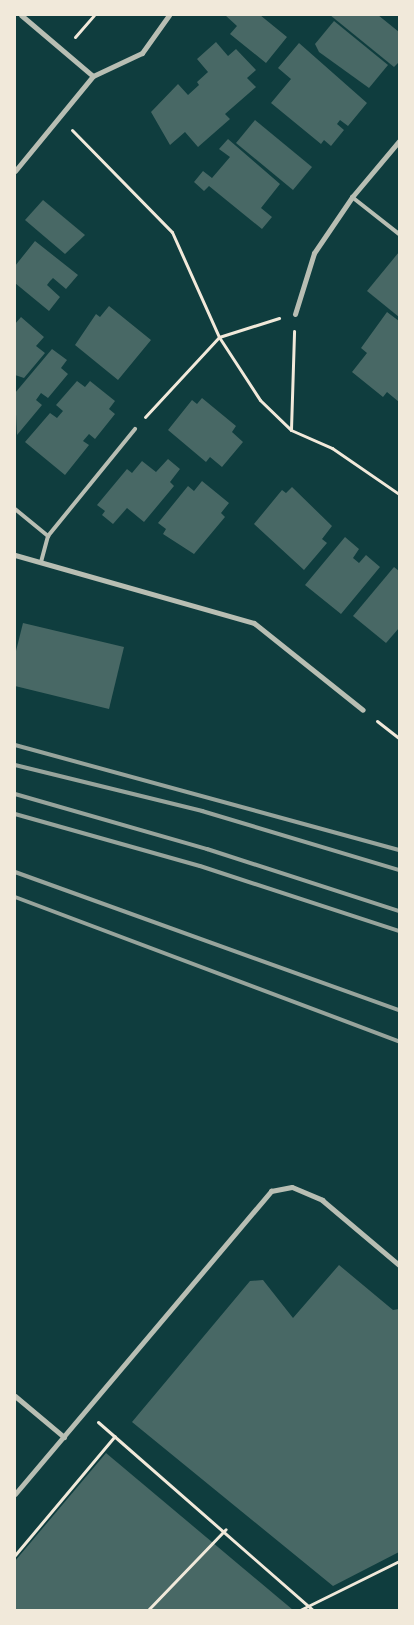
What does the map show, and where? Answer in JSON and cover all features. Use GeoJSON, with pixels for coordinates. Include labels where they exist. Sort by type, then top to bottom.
{"type":"FeatureCollection","features":[{"type":"Feature","properties":{"kind":"street"},"geometry":{"type":"LineString","coordinates":[[22,15],[93,76]]}},
{"type":"Feature","properties":{"kind":"street"},"geometry":{"type":"LineString","coordinates":[[15,171],[93,76],[142,53],[169,15]]}},
{"type":"Feature","properties":{"kind":"street"},"geometry":{"type":"LineString","coordinates":[[295,314],[314,253],[352,197],[399,141]]}},
{"type":"Feature","properties":{"kind":"street"},"geometry":{"type":"LineString","coordinates":[[15,555],[254,623],[363,710]]}},
{"type":"Feature","properties":{"kind":"street"},"geometry":{"type":"LineString","coordinates":[[15,1494],[271,1191],[292,1187],[322,1200],[399,1265]]}},
{"type":"Feature","properties":{"kind":"street"},"geometry":{"type":"LineString","coordinates":[[15,1396],[64,1437]]}},
{"type":"Feature","properties":{"kind":"lane"},"geometry":{"type":"LineString","coordinates":[[352,197],[399,234]]}},
{"type":"Feature","properties":{"kind":"lane"},"geometry":{"type":"LineString","coordinates":[[41,562],[48,536],[135,428]]}},
{"type":"Feature","properties":{"kind":"lane"},"geometry":{"type":"LineString","coordinates":[[15,509],[48,536]]}},
{"type":"Feature","properties":{"kind":"path"},"geometry":{"type":"LineString","coordinates":[[64,51],[94,15]]}},
{"type":"Feature","properties":{"kind":"path"},"geometry":{"type":"LineString","coordinates":[[59,118],[172,232],[219,337],[238,372],[291,430],[332,448],[399,494]]}},
{"type":"Feature","properties":{"kind":"path"},"geometry":{"type":"LineString","coordinates":[[135,428],[219,337],[295,314],[291,430]]}},
{"type":"Feature","properties":{"kind":"path"},"geometry":{"type":"LineString","coordinates":[[363,710],[399,738]]}},
{"type":"Feature","properties":{"kind":"path"},"geometry":{"type":"LineString","coordinates":[[86,1412],[226,1529],[313,1610]]}},
{"type":"Feature","properties":{"kind":"path"},"geometry":{"type":"LineString","coordinates":[[15,1555],[115,1436]]}},
{"type":"Feature","properties":{"kind":"path"},"geometry":{"type":"LineString","coordinates":[[148,1610],[226,1529]]}},
{"type":"Feature","properties":{"kind":"path"},"geometry":{"type":"LineString","coordinates":[[300,1610],[399,1561]]}},
{"type":"Feature","properties":{"kind":"building"},"geometry":{"type":"Polygon","coordinates":[[[225,15],[260,15],[287,37],[266,63],[230,34],[237,26],[225,15]]]}},
{"type":"Feature","properties":{"kind":"building"},"geometry":{"type":"Polygon","coordinates":[[[330,15],[378,15],[399,32],[399,62],[394,67],[330,15]]]}},
{"type":"Feature","properties":{"kind":"building"},"geometry":{"type":"Polygon","coordinates":[[[334,21],[388,65],[369,88],[319,52],[315,44],[334,21]]]}},
{"type":"Feature","properties":{"kind":"building"},"geometry":{"type":"Polygon","coordinates":[[[216,42],[228,56],[236,49],[256,70],[247,78],[256,87],[225,114],[230,119],[198,147],[185,132],[170,145],[151,112],[178,84],[188,95],[199,85],[197,82],[208,72],[197,59],[216,42]]]}},
{"type":"Feature","properties":{"kind":"building"},"geometry":{"type":"Polygon","coordinates":[[[299,43],[367,103],[348,126],[340,120],[337,124],[344,130],[331,146],[324,140],[321,144],[271,103],[291,79],[278,68],[299,43]]]}},
{"type":"Feature","properties":{"kind":"building"},"geometry":{"type":"Polygon","coordinates":[[[255,120],[312,167],[293,190],[236,143],[255,120]]]}},
{"type":"Feature","properties":{"kind":"building"},"geometry":{"type":"Polygon","coordinates":[[[228,139],[280,184],[261,208],[272,217],[262,229],[209,186],[204,191],[194,182],[203,171],[212,178],[230,157],[219,149],[228,139]]]}},
{"type":"Feature","properties":{"kind":"building"},"geometry":{"type":"Polygon","coordinates":[[[43,200],[85,235],[65,254],[25,220],[43,200]]]}},
{"type":"Feature","properties":{"kind":"building"},"geometry":{"type":"Polygon","coordinates":[[[35,241],[78,275],[66,289],[53,278],[50,281],[47,285],[60,297],[49,311],[15,283],[15,266],[35,241]]]}},
{"type":"Feature","properties":{"kind":"building"},"geometry":{"type":"Polygon","coordinates":[[[399,252],[399,317],[367,291],[399,252]]]}},
{"type":"Feature","properties":{"kind":"building"},"geometry":{"type":"Polygon","coordinates":[[[109,306],[151,340],[118,380],[75,345],[96,314],[100,317],[109,306]]]}},
{"type":"Feature","properties":{"kind":"building"},"geometry":{"type":"Polygon","coordinates":[[[387,312],[399,321],[399,402],[387,392],[383,397],[352,372],[367,353],[361,348],[387,312]]]}},
{"type":"Feature","properties":{"kind":"building"},"geometry":{"type":"Polygon","coordinates":[[[21,317],[44,337],[36,346],[45,353],[24,378],[15,375],[15,324],[21,317]]]}},
{"type":"Feature","properties":{"kind":"building"},"geometry":{"type":"Polygon","coordinates":[[[52,349],[67,360],[61,368],[68,374],[48,398],[41,393],[36,400],[42,405],[17,435],[15,393],[52,349]]]}},
{"type":"Feature","properties":{"kind":"building"},"geometry":{"type":"Polygon","coordinates":[[[77,381],[85,387],[90,381],[115,401],[109,409],[115,414],[95,439],[89,434],[83,441],[89,445],[65,475],[25,442],[50,413],[57,418],[63,411],[56,405],[77,381]]]}},
{"type":"Feature","properties":{"kind":"building"},"geometry":{"type":"Polygon","coordinates":[[[202,398],[236,426],[232,432],[243,442],[222,467],[210,457],[206,462],[168,430],[192,400],[197,404],[202,398]]]}},
{"type":"Feature","properties":{"kind":"building"},"geometry":{"type":"Polygon","coordinates":[[[168,459],[180,469],[170,482],[174,486],[144,522],[127,508],[113,524],[102,515],[105,511],[97,505],[127,469],[132,473],[142,461],[156,472],[168,459]]]}},
{"type":"Feature","properties":{"kind":"building"},"geometry":{"type":"Polygon","coordinates":[[[202,481],[229,503],[221,513],[225,517],[194,554],[163,534],[166,529],[158,523],[188,486],[194,491],[202,481]]]}},
{"type":"Feature","properties":{"kind":"building"},"geometry":{"type":"Polygon","coordinates":[[[292,487],[332,526],[322,539],[327,543],[304,570],[254,524],[282,490],[286,493],[292,487]]]}},
{"type":"Feature","properties":{"kind":"building"},"geometry":{"type":"Polygon","coordinates":[[[345,537],[359,549],[353,558],[359,563],[366,555],[380,567],[341,614],[305,585],[345,537]]]}},
{"type":"Feature","properties":{"kind":"building"},"geometry":{"type":"Polygon","coordinates":[[[394,567],[399,571],[399,628],[386,643],[353,616],[394,567]]]}},
{"type":"Feature","properties":{"kind":"building"},"geometry":{"type":"Polygon","coordinates":[[[23,623],[124,647],[109,709],[15,686],[15,655],[23,623]]]}},
{"type":"Feature","properties":{"kind":"building"},"geometry":{"type":"Polygon","coordinates":[[[339,1265],[393,1310],[399,1309],[399,1552],[333,1586],[132,1422],[250,1281],[263,1280],[293,1318],[339,1265]]]}},
{"type":"Feature","properties":{"kind":"building"},"geometry":{"type":"Polygon","coordinates":[[[106,1453],[293,1610],[15,1610],[15,1561],[106,1453]]]}},
{"type":"Feature","properties":{"kind":"railway"},"geometry":{"type":"LineString","coordinates":[[15,745],[399,850]]}},
{"type":"Feature","properties":{"kind":"railway"},"geometry":{"type":"LineString","coordinates":[[15,765],[202,811],[399,870]]}},
{"type":"Feature","properties":{"kind":"railway"},"geometry":{"type":"LineString","coordinates":[[15,794],[207,849],[399,911]]}},
{"type":"Feature","properties":{"kind":"railway"},"geometry":{"type":"LineString","coordinates":[[15,814],[200,866],[399,931]]}},
{"type":"Feature","properties":{"kind":"railway"},"geometry":{"type":"LineString","coordinates":[[15,872],[399,1010]]}},
{"type":"Feature","properties":{"kind":"railway"},"geometry":{"type":"LineString","coordinates":[[15,897],[399,1041]]}}]}
